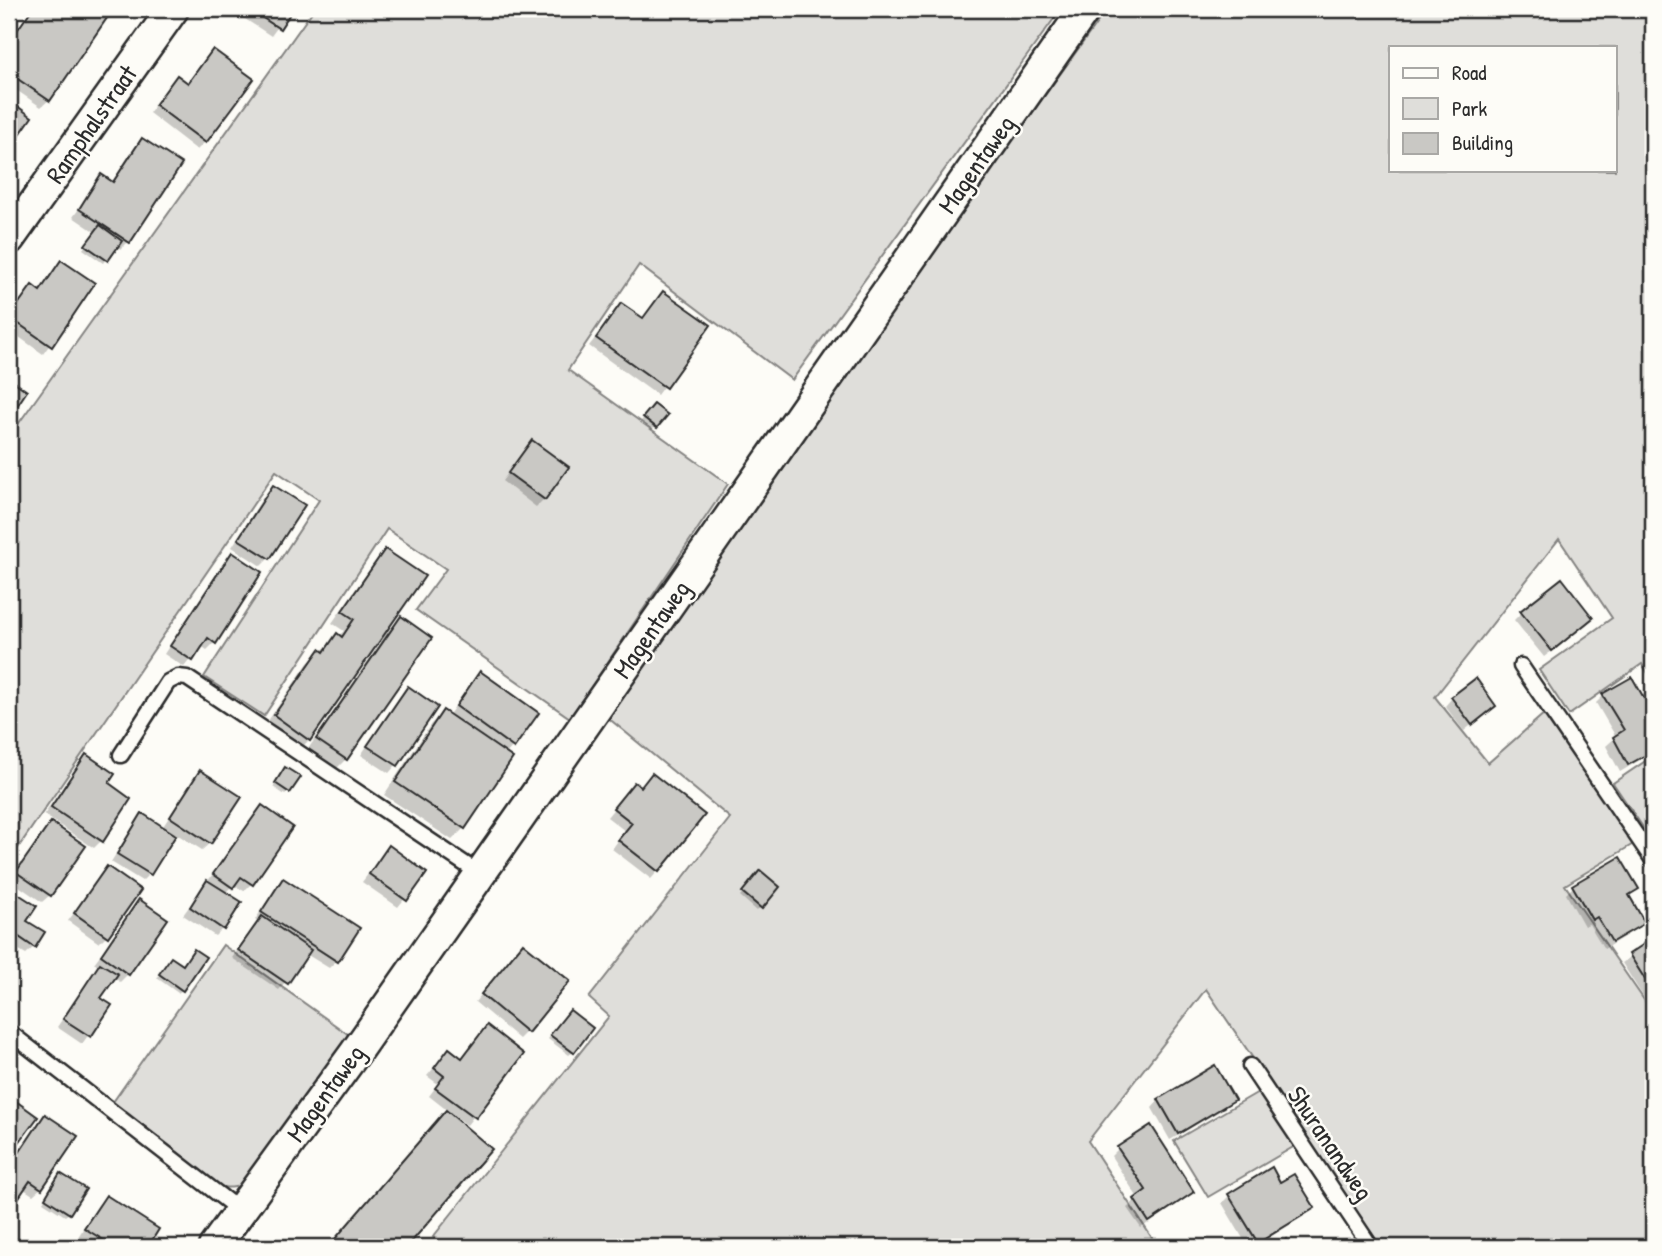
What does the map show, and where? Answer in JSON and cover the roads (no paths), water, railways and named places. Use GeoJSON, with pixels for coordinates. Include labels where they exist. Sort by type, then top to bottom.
{"type":"FeatureCollection","features":[{"type":"Feature","properties":{"kind":"street","name":"Ramphalstraat"},"geometry":{"type":"LineString","coordinates":[[9,239],[173,9]]}},
{"type":"Feature","properties":{"kind":"street","name":"Magentaweg"},"geometry":{"type":"LineString","coordinates":[[214,1247],[481,874],[1085,9]]}},
{"type":"Feature","properties":{"kind":"lane"},"geometry":{"type":"LineString","coordinates":[[1521,666],[1653,860]]}},
{"type":"Feature","properties":{"kind":"lane"},"geometry":{"type":"LineString","coordinates":[[121,755],[168,682],[178,677],[187,678],[481,874]]}},
{"type":"Feature","properties":{"kind":"lane"},"geometry":{"type":"LineString","coordinates":[[9,1032],[240,1211]]}},
{"type":"Feature","properties":{"kind":"lane","name":"Shuranandweg"},"geometry":{"type":"LineString","coordinates":[[1250,1066],[1371,1247]]}}]}
